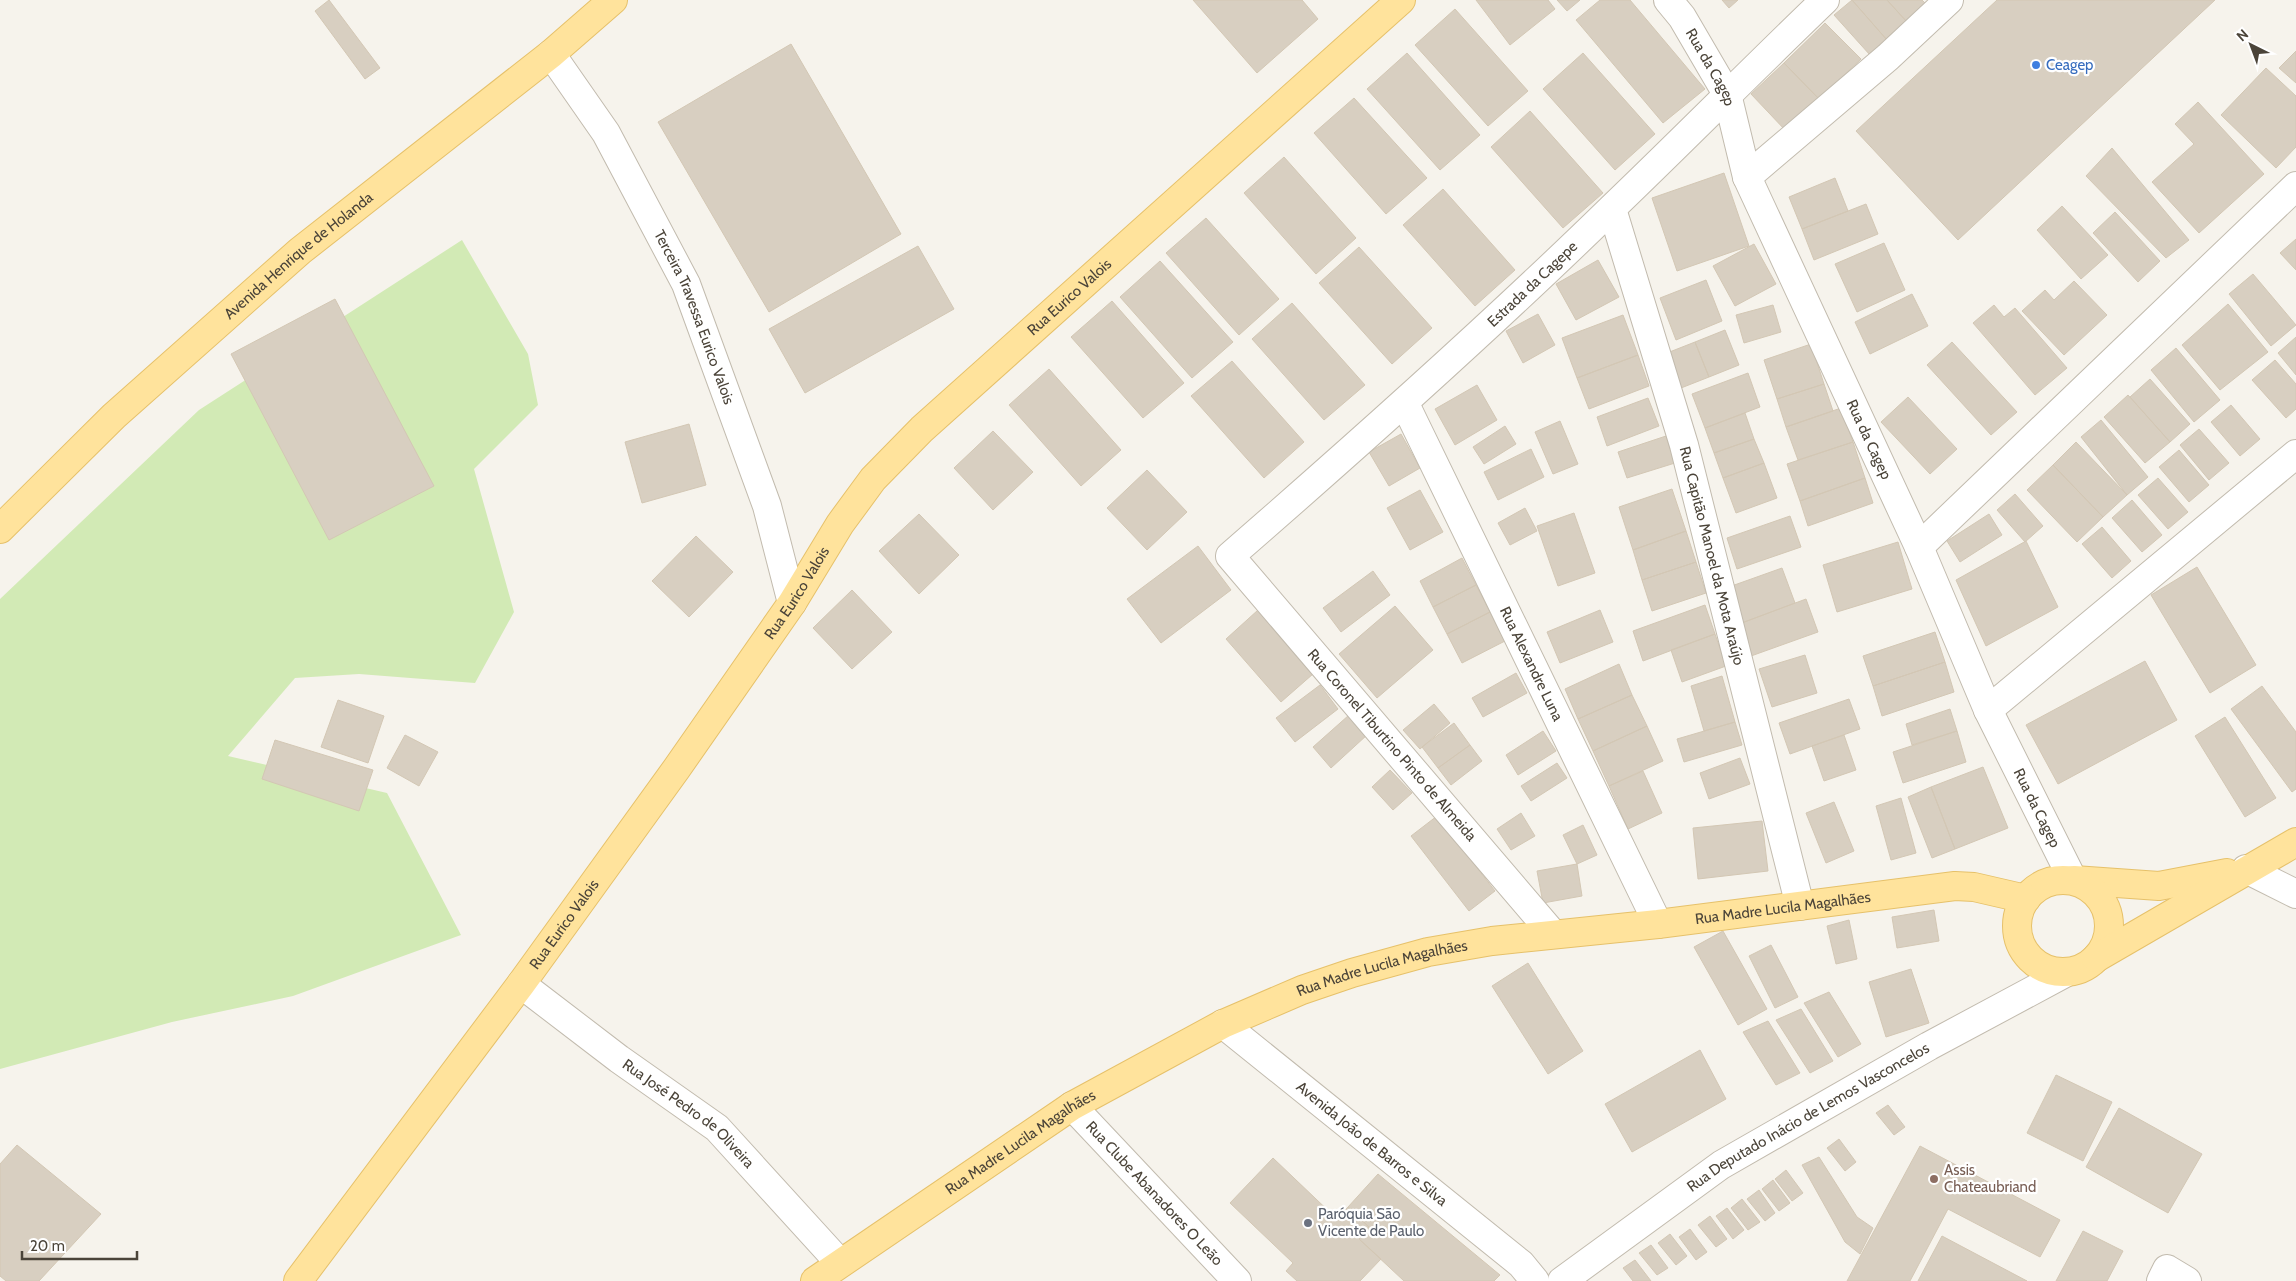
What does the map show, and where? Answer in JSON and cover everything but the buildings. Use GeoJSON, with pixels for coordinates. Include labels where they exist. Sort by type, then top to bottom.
{"type":"FeatureCollection","features":[{"type":"Feature","properties":{"kind":"main road","name":"Avenida Henrique de Holanda"},"geometry":{"type":"LineString","coordinates":[[0,528],[114,416],[300,251],[551,54],[613,0]]}},
{"type":"Feature","properties":{"kind":"main road","name":"Rua Eurico Valois"},"geometry":{"type":"LineString","coordinates":[[298,1281],[521,984],[677,768],[792,603],[840,524],[873,479],[922,428],[1402,0]]}},
{"type":"Feature","properties":{"kind":"main road"},"geometry":{"type":"LineString","coordinates":[[2246,869],[2159,886],[2073,880],[2047,883],[2036,889],[2026,899],[2020,912],[2017,926],[2020,941],[2027,954],[2038,965],[2052,970],[2067,972],[2083,968],[2096,958],[2246,869],[2296,842]]}},
{"type":"Feature","properties":{"kind":"main road"},"geometry":{"type":"LineString","coordinates":[[2073,880],[2088,887],[2100,898],[2108,912],[2110,929],[2108,937],[2105,946],[2096,958]]}},
{"type":"Feature","properties":{"kind":"main road","name":"Rua Madre Lucila Magalhães"},"geometry":{"type":"LineString","coordinates":[[815,1281],[840,1262],[1072,1106],[1223,1024],[1302,990],[1344,976],[1428,952],[1492,940],[1658,924],[1955,886],[1974,887],[2026,899]]}},
{"type":"Feature","properties":{"kind":"street","name":"Rua da Cagep"},"geometry":{"type":"LineString","coordinates":[[1668,0],[1682,17],[1727,94],[1748,178],[1919,547],[1988,710],[2073,880]]}},
{"type":"Feature","properties":{"kind":"street","name":"Estrada da Cagepe"},"geometry":{"type":"LineString","coordinates":[[1230,556],[1405,404],[1612,209],[1727,94],[1825,0]]}},
{"type":"Feature","properties":{"kind":"street"},"geometry":{"type":"LineString","coordinates":[[1748,178],[1888,57],[1950,0]]}},
{"type":"Feature","properties":{"kind":"street","name":"Terceira Travessa Eurico Valois"},"geometry":{"type":"LineString","coordinates":[[551,54],[606,133],[686,284],[767,506],[792,603]]}},
{"type":"Feature","properties":{"kind":"street"},"geometry":{"type":"LineString","coordinates":[[1919,547],[2296,186]]}},
{"type":"Feature","properties":{"kind":"street","name":"Rua Capitão Manoel da Mota Araújo"},"geometry":{"type":"LineString","coordinates":[[1612,209],[1684,445],[1800,906]]}},
{"type":"Feature","properties":{"kind":"street","name":"Rua Alexandre Luna"},"geometry":{"type":"LineString","coordinates":[[1405,404],[1658,924]]}},
{"type":"Feature","properties":{"kind":"street"},"geometry":{"type":"LineString","coordinates":[[1988,710],[2296,454]]}},
{"type":"Feature","properties":{"kind":"street","name":"Rua Coronel Tiburtino Pinto de Almeida"},"geometry":{"type":"LineString","coordinates":[[1230,556],[1554,934]]}},
{"type":"Feature","properties":{"kind":"street"},"geometry":{"type":"LineString","coordinates":[[2246,869],[2296,894]]}},
{"type":"Feature","properties":{"kind":"street","name":"Rua Deputado Inácio de Lemos Vasconcelos"},"geometry":{"type":"LineString","coordinates":[[1569,1279],[1721,1165],[1929,1046],[2067,972]]}},
{"type":"Feature","properties":{"kind":"street","name":"Rua José Pedro de Oliveira"},"geometry":{"type":"LineString","coordinates":[[521,984],[619,1059],[717,1128],[840,1262]]}},
{"type":"Feature","properties":{"kind":"street","name":"Avenida João de Barros e Silva"},"geometry":{"type":"LineString","coordinates":[[1223,1024],[1528,1273],[1569,1279]]}},
{"type":"Feature","properties":{"kind":"street","name":"Rua Clube Abanadores O Leão"},"geometry":{"type":"LineString","coordinates":[[1072,1106],[1238,1281]]}},
{"type":"Feature","properties":{"kind":"green space"},"geometry":{"type":"Polygon","coordinates":[[[462,240],[528,354],[538,405],[474,469],[514,612],[475,683],[359,674],[295,678],[228,756],[387,793],[461,935],[293,996],[172,1022],[0,1069],[0,599],[199,410],[462,240]]]}},
{"type":"Feature","properties":{"kind":"place","name":"Ceagep"},"geometry":{"type":"Point","coordinates":[2036,65]}},
{"type":"Feature","properties":{"kind":"place","name":"Assis Chateaubriand"},"geometry":{"type":"Point","coordinates":[1934,1179]}},
{"type":"Feature","properties":{"kind":"place","name":"Paróquia São Vicente de Paulo"},"geometry":{"type":"Point","coordinates":[1308,1223]}}]}
